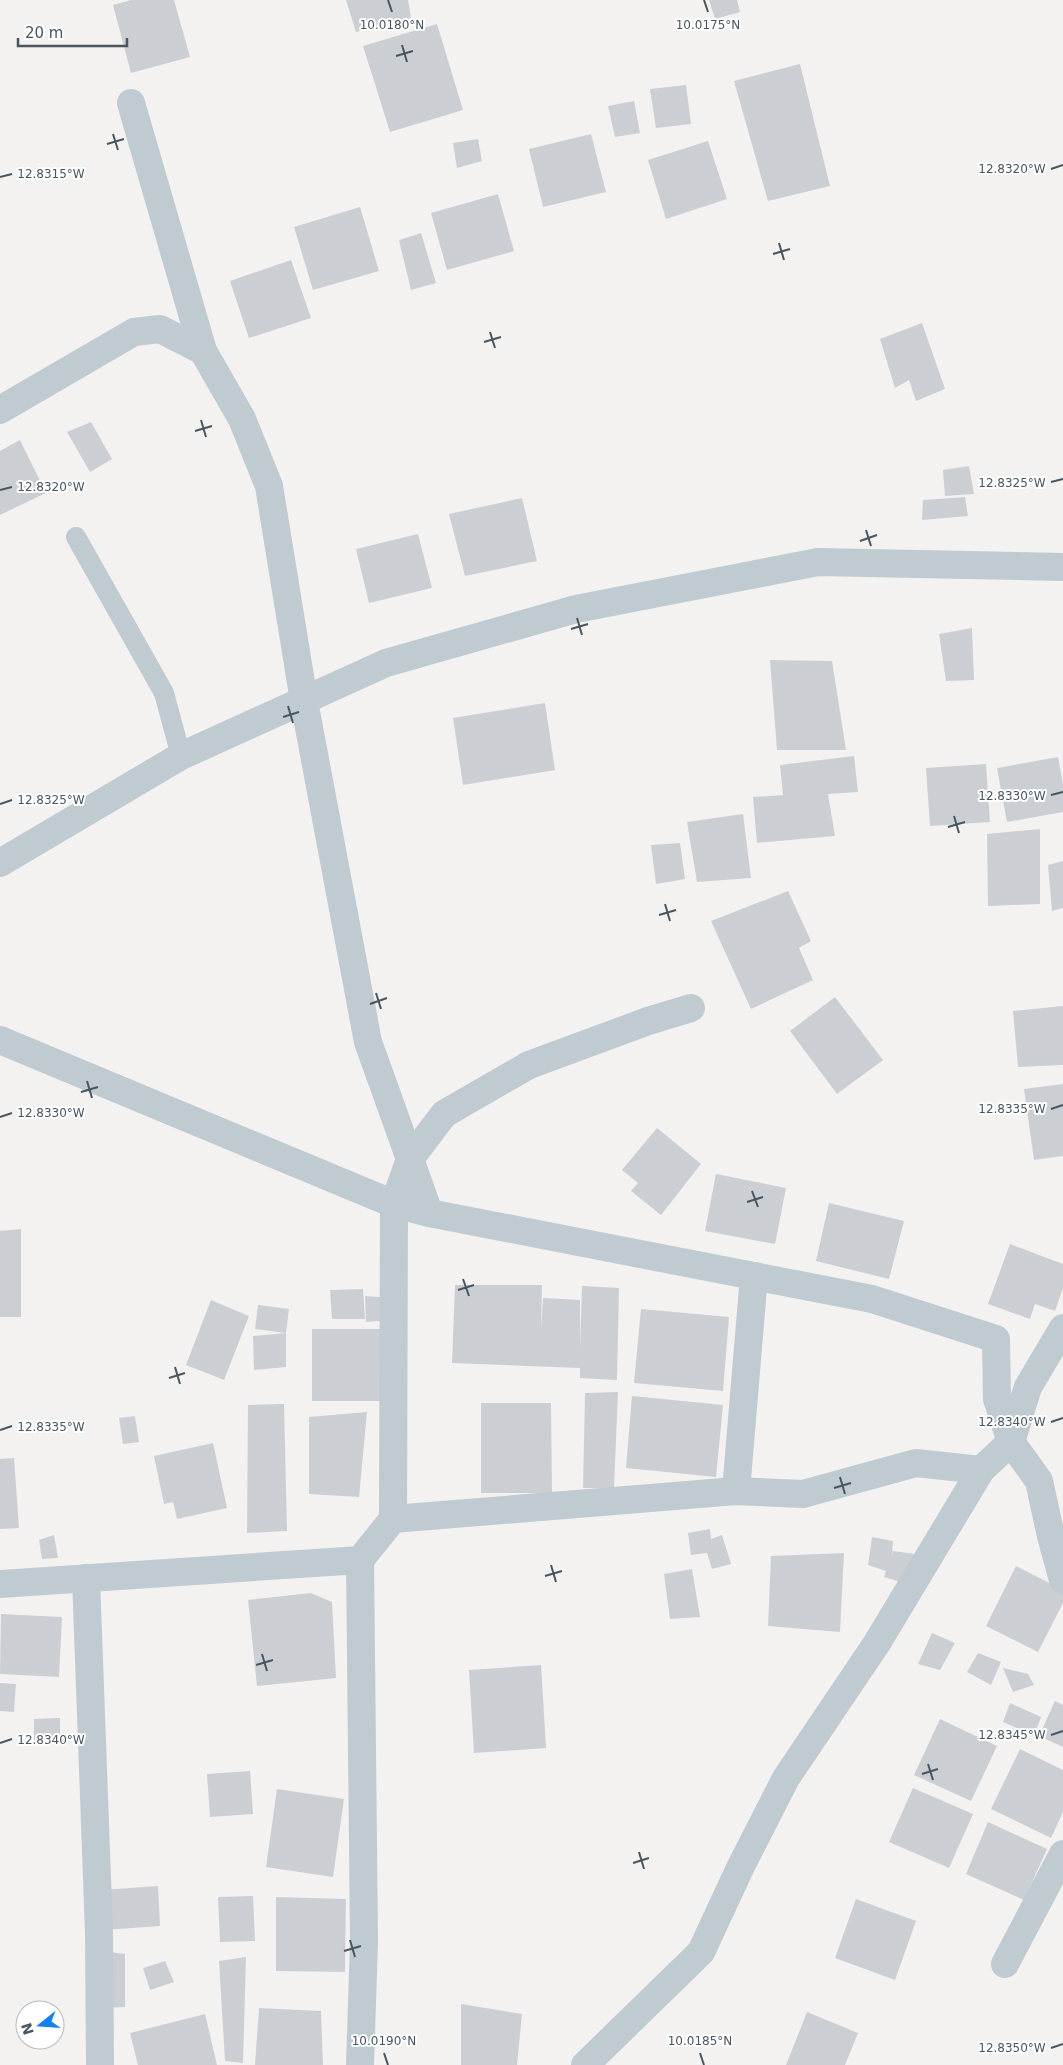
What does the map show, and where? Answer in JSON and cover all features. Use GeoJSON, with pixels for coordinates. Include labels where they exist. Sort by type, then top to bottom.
{"type":"FeatureCollection","features":[{"type":"Feature","properties":{"kind":"street"},"geometry":{"type":"LineString","coordinates":[[131,103],[203,352],[242,419],[269,486],[304,700],[368,1042],[429,1213]]}},
{"type":"Feature","properties":{"kind":"street"},"geometry":{"type":"LineString","coordinates":[[0,410],[134,332],[160,329],[203,352]]}},
{"type":"Feature","properties":{"kind":"street"},"geometry":{"type":"LineString","coordinates":[[0,863],[182,756],[386,663],[576,609],[818,562],[1063,567]]}},
{"type":"Feature","properties":{"kind":"street"},"geometry":{"type":"LineString","coordinates":[[360,2065],[364,1941],[360,1560],[393,1519],[394,1204],[410,1159],[444,1114],[529,1064],[692,1008]]}},
{"type":"Feature","properties":{"kind":"street"},"geometry":{"type":"LineString","coordinates":[[0,1040],[394,1204],[429,1213],[872,1299],[996,1339],[997,1400],[1011,1442],[1039,1481],[1063,1580]]}},
{"type":"Feature","properties":{"kind":"street"},"geometry":{"type":"LineString","coordinates":[[736,1491],[754,1276]]}},
{"type":"Feature","properties":{"kind":"street"},"geometry":{"type":"LineString","coordinates":[[586,2065],[701,1952],[741,1866],[786,1778],[877,1643],[981,1470],[1011,1442],[1028,1387],[1063,1328]]}},
{"type":"Feature","properties":{"kind":"street"},"geometry":{"type":"LineString","coordinates":[[393,1519],[736,1491],[804,1494],[916,1463],[981,1470]]}},
{"type":"Feature","properties":{"kind":"street"},"geometry":{"type":"LineString","coordinates":[[0,1584],[360,1560]]}},
{"type":"Feature","properties":{"kind":"street"},"geometry":{"type":"LineString","coordinates":[[86,1578],[99,1933],[100,2065]]}},
{"type":"Feature","properties":{"kind":"street"},"geometry":{"type":"LineString","coordinates":[[1005,1964],[1063,1854]]}},
{"type":"Feature","properties":{"kind":"lane"},"geometry":{"type":"LineString","coordinates":[[76,537],[164,693],[182,756]]}},
{"type":"Feature","properties":{"kind":"building"},"geometry":{"type":"Polygon","coordinates":[[[131,0],[174,0],[190,57],[131,73],[113,5],[131,0]]]}},
{"type":"Feature","properties":{"kind":"building"},"geometry":{"type":"Polygon","coordinates":[[[346,0],[408,0],[411,18],[356,32],[346,0]]]}},
{"type":"Feature","properties":{"kind":"building"},"geometry":{"type":"Polygon","coordinates":[[[709,0],[737,0],[740,12],[715,19],[709,0]]]}},
{"type":"Feature","properties":{"kind":"building"},"geometry":{"type":"Polygon","coordinates":[[[437,24],[463,110],[390,132],[363,46],[437,24]]]}},
{"type":"Feature","properties":{"kind":"building"},"geometry":{"type":"Polygon","coordinates":[[[800,64],[830,186],[768,201],[734,81],[800,64]]]}},
{"type":"Feature","properties":{"kind":"building"},"geometry":{"type":"Polygon","coordinates":[[[686,85],[691,124],[656,128],[650,89],[686,85]]]}},
{"type":"Feature","properties":{"kind":"building"},"geometry":{"type":"Polygon","coordinates":[[[634,101],[640,133],[615,137],[608,106],[634,101]]]}},
{"type":"Feature","properties":{"kind":"building"},"geometry":{"type":"Polygon","coordinates":[[[591,134],[606,192],[543,207],[529,149],[591,134]]]}},
{"type":"Feature","properties":{"kind":"building"},"geometry":{"type":"Polygon","coordinates":[[[478,139],[482,161],[457,168],[453,143],[478,139]]]}},
{"type":"Feature","properties":{"kind":"building"},"geometry":{"type":"Polygon","coordinates":[[[708,141],[727,199],[666,219],[648,160],[708,141]]]}},
{"type":"Feature","properties":{"kind":"building"},"geometry":{"type":"Polygon","coordinates":[[[498,194],[514,251],[447,270],[431,213],[498,194]]]}},
{"type":"Feature","properties":{"kind":"building"},"geometry":{"type":"Polygon","coordinates":[[[360,207],[379,271],[313,290],[294,227],[360,207]]]}},
{"type":"Feature","properties":{"kind":"building"},"geometry":{"type":"Polygon","coordinates":[[[421,233],[436,283],[411,290],[399,240],[421,233]]]}},
{"type":"Feature","properties":{"kind":"building"},"geometry":{"type":"Polygon","coordinates":[[[291,260],[311,318],[249,338],[230,281],[291,260]]]}},
{"type":"Feature","properties":{"kind":"building"},"geometry":{"type":"Polygon","coordinates":[[[922,323],[945,389],[916,401],[909,380],[895,388],[880,339],[922,323]]]}},
{"type":"Feature","properties":{"kind":"building"},"geometry":{"type":"Polygon","coordinates":[[[91,422],[112,459],[90,472],[67,432],[91,422]]]}},
{"type":"Feature","properties":{"kind":"building"},"geometry":{"type":"Polygon","coordinates":[[[20,440],[46,493],[0,515],[0,451],[20,440]]]}},
{"type":"Feature","properties":{"kind":"building"},"geometry":{"type":"Polygon","coordinates":[[[969,466],[974,494],[945,496],[943,470],[969,466]]]}},
{"type":"Feature","properties":{"kind":"building"},"geometry":{"type":"Polygon","coordinates":[[[965,497],[968,516],[922,520],[923,500],[965,497]]]}},
{"type":"Feature","properties":{"kind":"building"},"geometry":{"type":"Polygon","coordinates":[[[522,498],[537,561],[465,576],[449,514],[522,498]]]}},
{"type":"Feature","properties":{"kind":"building"},"geometry":{"type":"Polygon","coordinates":[[[418,534],[432,588],[369,603],[356,549],[418,534]]]}},
{"type":"Feature","properties":{"kind":"building"},"geometry":{"type":"Polygon","coordinates":[[[972,628],[974,680],[946,681],[939,634],[972,628]]]}},
{"type":"Feature","properties":{"kind":"building"},"geometry":{"type":"Polygon","coordinates":[[[770,660],[832,661],[846,750],[777,750],[770,660]]]}},
{"type":"Feature","properties":{"kind":"building"},"geometry":{"type":"Polygon","coordinates":[[[545,703],[555,770],[463,785],[453,718],[545,703]]]}},
{"type":"Feature","properties":{"kind":"building"},"geometry":{"type":"Polygon","coordinates":[[[854,756],[858,792],[828,794],[835,836],[757,843],[753,797],[783,795],[780,765],[854,756]]]}},
{"type":"Feature","properties":{"kind":"building"},"geometry":{"type":"Polygon","coordinates":[[[1058,757],[1063,784],[1063,812],[1007,822],[997,768],[1058,757]]]}},
{"type":"Feature","properties":{"kind":"building"},"geometry":{"type":"Polygon","coordinates":[[[986,764],[990,822],[930,826],[926,768],[986,764]]]}},
{"type":"Feature","properties":{"kind":"building"},"geometry":{"type":"Polygon","coordinates":[[[743,814],[751,878],[697,882],[687,822],[743,814]]]}},
{"type":"Feature","properties":{"kind":"building"},"geometry":{"type":"Polygon","coordinates":[[[1040,829],[1040,904],[988,906],[987,834],[1040,829]]]}},
{"type":"Feature","properties":{"kind":"building"},"geometry":{"type":"Polygon","coordinates":[[[680,843],[685,879],[656,884],[651,845],[680,843]]]}},
{"type":"Feature","properties":{"kind":"building"},"geometry":{"type":"Polygon","coordinates":[[[1063,861],[1063,908],[1052,911],[1048,865],[1063,861]]]}},
{"type":"Feature","properties":{"kind":"building"},"geometry":{"type":"Polygon","coordinates":[[[788,891],[811,941],[799,948],[813,980],[751,1009],[711,921],[788,891]]]}},
{"type":"Feature","properties":{"kind":"building"},"geometry":{"type":"Polygon","coordinates":[[[835,997],[883,1060],[837,1094],[790,1031],[835,997]]]}},
{"type":"Feature","properties":{"kind":"building"},"geometry":{"type":"Polygon","coordinates":[[[1063,1006],[1063,1065],[1018,1067],[1013,1011],[1063,1006]]]}},
{"type":"Feature","properties":{"kind":"building"},"geometry":{"type":"Polygon","coordinates":[[[1063,1084],[1063,1156],[1034,1160],[1024,1089],[1063,1084]]]}},
{"type":"Feature","properties":{"kind":"building"},"geometry":{"type":"Polygon","coordinates":[[[657,1128],[701,1164],[661,1215],[631,1191],[638,1183],[622,1170],[657,1128]]]}},
{"type":"Feature","properties":{"kind":"building"},"geometry":{"type":"Polygon","coordinates":[[[716,1174],[786,1188],[775,1244],[705,1231],[716,1174]]]}},
{"type":"Feature","properties":{"kind":"building"},"geometry":{"type":"Polygon","coordinates":[[[829,1203],[904,1221],[889,1279],[816,1261],[829,1203]]]}},
{"type":"Feature","properties":{"kind":"building"},"geometry":{"type":"Polygon","coordinates":[[[21,1229],[21,1317],[0,1317],[0,1231],[21,1229]]]}},
{"type":"Feature","properties":{"kind":"building"},"geometry":{"type":"Polygon","coordinates":[[[1010,1244],[1063,1264],[1063,1288],[1055,1311],[1035,1304],[1030,1319],[988,1304],[1010,1244]]]}},
{"type":"Feature","properties":{"kind":"building"},"geometry":{"type":"Polygon","coordinates":[[[455,1285],[542,1285],[541,1331],[543,1298],[580,1300],[580,1348],[582,1286],[619,1288],[617,1380],[580,1378],[580,1368],[452,1363],[455,1285]]]}},
{"type":"Feature","properties":{"kind":"building"},"geometry":{"type":"Polygon","coordinates":[[[363,1289],[365,1319],[332,1319],[330,1290],[363,1289]]]}},
{"type":"Feature","properties":{"kind":"building"},"geometry":{"type":"Polygon","coordinates":[[[365,1296],[392,1298],[393,1320],[366,1322],[365,1296]]]}},
{"type":"Feature","properties":{"kind":"building"},"geometry":{"type":"Polygon","coordinates":[[[211,1300],[249,1316],[224,1380],[186,1365],[211,1300]]]}},
{"type":"Feature","properties":{"kind":"building"},"geometry":{"type":"Polygon","coordinates":[[[258,1305],[289,1309],[286,1333],[255,1329],[258,1305]]]}},
{"type":"Feature","properties":{"kind":"building"},"geometry":{"type":"Polygon","coordinates":[[[641,1309],[729,1317],[723,1391],[634,1383],[641,1309]]]}},
{"type":"Feature","properties":{"kind":"building"},"geometry":{"type":"Polygon","coordinates":[[[312,1329],[381,1329],[381,1401],[312,1401],[312,1329]]]}},
{"type":"Feature","properties":{"kind":"building"},"geometry":{"type":"Polygon","coordinates":[[[286,1333],[286,1367],[254,1370],[253,1336],[286,1333]]]}},
{"type":"Feature","properties":{"kind":"building"},"geometry":{"type":"Polygon","coordinates":[[[618,1392],[614,1488],[583,1488],[585,1393],[618,1392]]]}},
{"type":"Feature","properties":{"kind":"building"},"geometry":{"type":"Polygon","coordinates":[[[632,1396],[723,1405],[716,1477],[626,1468],[632,1396]]]}},
{"type":"Feature","properties":{"kind":"building"},"geometry":{"type":"Polygon","coordinates":[[[481,1403],[551,1403],[552,1493],[481,1493],[481,1403]]]}},
{"type":"Feature","properties":{"kind":"building"},"geometry":{"type":"Polygon","coordinates":[[[284,1404],[287,1531],[247,1533],[248,1405],[284,1404]]]}},
{"type":"Feature","properties":{"kind":"building"},"geometry":{"type":"Polygon","coordinates":[[[367,1412],[359,1497],[309,1494],[309,1417],[367,1412]]]}},
{"type":"Feature","properties":{"kind":"building"},"geometry":{"type":"Polygon","coordinates":[[[135,1416],[139,1442],[123,1444],[119,1418],[135,1416]]]}},
{"type":"Feature","properties":{"kind":"building"},"geometry":{"type":"Polygon","coordinates":[[[213,1443],[227,1508],[177,1519],[173,1502],[164,1504],[154,1456],[213,1443]]]}},
{"type":"Feature","properties":{"kind":"building"},"geometry":{"type":"Polygon","coordinates":[[[14,1458],[19,1528],[0,1529],[0,1459],[14,1458]]]}},
{"type":"Feature","properties":{"kind":"building"},"geometry":{"type":"Polygon","coordinates":[[[710,1529],[711,1539],[722,1535],[731,1564],[712,1569],[707,1553],[691,1555],[688,1533],[710,1529]]]}},
{"type":"Feature","properties":{"kind":"building"},"geometry":{"type":"Polygon","coordinates":[[[54,1535],[58,1558],[42,1559],[39,1540],[54,1535]]]}},
{"type":"Feature","properties":{"kind":"building"},"geometry":{"type":"Polygon","coordinates":[[[872,1537],[893,1541],[892,1556],[893,1551],[915,1554],[907,1584],[884,1577],[886,1571],[868,1565],[872,1537]]]}},
{"type":"Feature","properties":{"kind":"building"},"geometry":{"type":"Polygon","coordinates":[[[844,1553],[840,1632],[768,1626],[771,1556],[844,1553]]]}},
{"type":"Feature","properties":{"kind":"building"},"geometry":{"type":"Polygon","coordinates":[[[1016,1566],[1063,1590],[1063,1603],[1038,1652],[986,1626],[1016,1566]]]}},
{"type":"Feature","properties":{"kind":"building"},"geometry":{"type":"Polygon","coordinates":[[[692,1569],[700,1617],[670,1619],[664,1574],[692,1569]]]}},
{"type":"Feature","properties":{"kind":"building"},"geometry":{"type":"Polygon","coordinates":[[[311,1593],[332,1602],[336,1678],[257,1686],[248,1600],[311,1593]]]}},
{"type":"Feature","properties":{"kind":"building"},"geometry":{"type":"Polygon","coordinates":[[[1,1614],[62,1617],[59,1677],[0,1674],[1,1614]]]}},
{"type":"Feature","properties":{"kind":"building"},"geometry":{"type":"Polygon","coordinates":[[[932,1633],[955,1643],[940,1670],[918,1664],[932,1633]]]}},
{"type":"Feature","properties":{"kind":"building"},"geometry":{"type":"Polygon","coordinates":[[[978,1653],[1001,1662],[991,1685],[967,1672],[978,1653]]]}},
{"type":"Feature","properties":{"kind":"building"},"geometry":{"type":"Polygon","coordinates":[[[541,1665],[546,1748],[474,1753],[469,1670],[541,1665]]]}},
{"type":"Feature","properties":{"kind":"building"},"geometry":{"type":"Polygon","coordinates":[[[1003,1668],[1028,1674],[1034,1685],[1013,1692],[1003,1668]]]}},
{"type":"Feature","properties":{"kind":"building"},"geometry":{"type":"Polygon","coordinates":[[[0,1683],[16,1684],[14,1712],[0,1711],[0,1683]]]}},
{"type":"Feature","properties":{"kind":"building"},"geometry":{"type":"Polygon","coordinates":[[[1055,1701],[1063,1705],[1063,1747],[1039,1736],[1055,1701]]]}},
{"type":"Feature","properties":{"kind":"building"},"geometry":{"type":"Polygon","coordinates":[[[1010,1703],[1041,1717],[1034,1736],[1003,1722],[1010,1703]]]}},
{"type":"Feature","properties":{"kind":"building"},"geometry":{"type":"Polygon","coordinates":[[[60,1718],[60,1742],[34,1743],[34,1719],[60,1718]]]}},
{"type":"Feature","properties":{"kind":"building"},"geometry":{"type":"Polygon","coordinates":[[[940,1719],[997,1746],[971,1801],[914,1775],[940,1719]]]}},
{"type":"Feature","properties":{"kind":"building"},"geometry":{"type":"Polygon","coordinates":[[[1020,1749],[1063,1770],[1063,1812],[1051,1838],[991,1809],[1020,1749]]]}},
{"type":"Feature","properties":{"kind":"building"},"geometry":{"type":"Polygon","coordinates":[[[250,1771],[253,1814],[210,1817],[207,1774],[250,1771]]]}},
{"type":"Feature","properties":{"kind":"building"},"geometry":{"type":"Polygon","coordinates":[[[913,1788],[973,1814],[949,1868],[889,1842],[913,1788]]]}},
{"type":"Feature","properties":{"kind":"building"},"geometry":{"type":"Polygon","coordinates":[[[277,1789],[344,1799],[333,1877],[266,1867],[277,1789]]]}},
{"type":"Feature","properties":{"kind":"building"},"geometry":{"type":"Polygon","coordinates":[[[988,1822],[1047,1849],[1024,1900],[966,1874],[988,1822]]]}},
{"type":"Feature","properties":{"kind":"building"},"geometry":{"type":"Polygon","coordinates":[[[158,1886],[160,1926],[104,1930],[102,1890],[158,1886]]]}},
{"type":"Feature","properties":{"kind":"building"},"geometry":{"type":"Polygon","coordinates":[[[253,1896],[255,1941],[220,1942],[218,1897],[253,1896]]]}},
{"type":"Feature","properties":{"kind":"building"},"geometry":{"type":"Polygon","coordinates":[[[276,1897],[346,1899],[345,1972],[276,1971],[276,1897]]]}},
{"type":"Feature","properties":{"kind":"building"},"geometry":{"type":"Polygon","coordinates":[[[856,1899],[916,1921],[895,1980],[835,1958],[856,1899]]]}},
{"type":"Feature","properties":{"kind":"building"},"geometry":{"type":"Polygon","coordinates":[[[101,1951],[125,1954],[125,2007],[102,2008],[101,1951]]]}},
{"type":"Feature","properties":{"kind":"building"},"geometry":{"type":"Polygon","coordinates":[[[246,1957],[243,2063],[225,2061],[219,1961],[246,1957]]]}},
{"type":"Feature","properties":{"kind":"building"},"geometry":{"type":"Polygon","coordinates":[[[165,1961],[174,1982],[150,1990],[143,1968],[165,1961]]]}},
{"type":"Feature","properties":{"kind":"building"},"geometry":{"type":"Polygon","coordinates":[[[461,2004],[522,2014],[517,2065],[461,2065],[461,2004]]]}},
{"type":"Feature","properties":{"kind":"building"},"geometry":{"type":"Polygon","coordinates":[[[259,2008],[321,2011],[323,2065],[255,2065],[259,2008]]]}},
{"type":"Feature","properties":{"kind":"building"},"geometry":{"type":"Polygon","coordinates":[[[807,2012],[858,2033],[845,2065],[786,2065],[807,2012]]]}},
{"type":"Feature","properties":{"kind":"building"},"geometry":{"type":"Polygon","coordinates":[[[205,2014],[217,2065],[138,2065],[130,2033],[205,2014]]]}}]}
